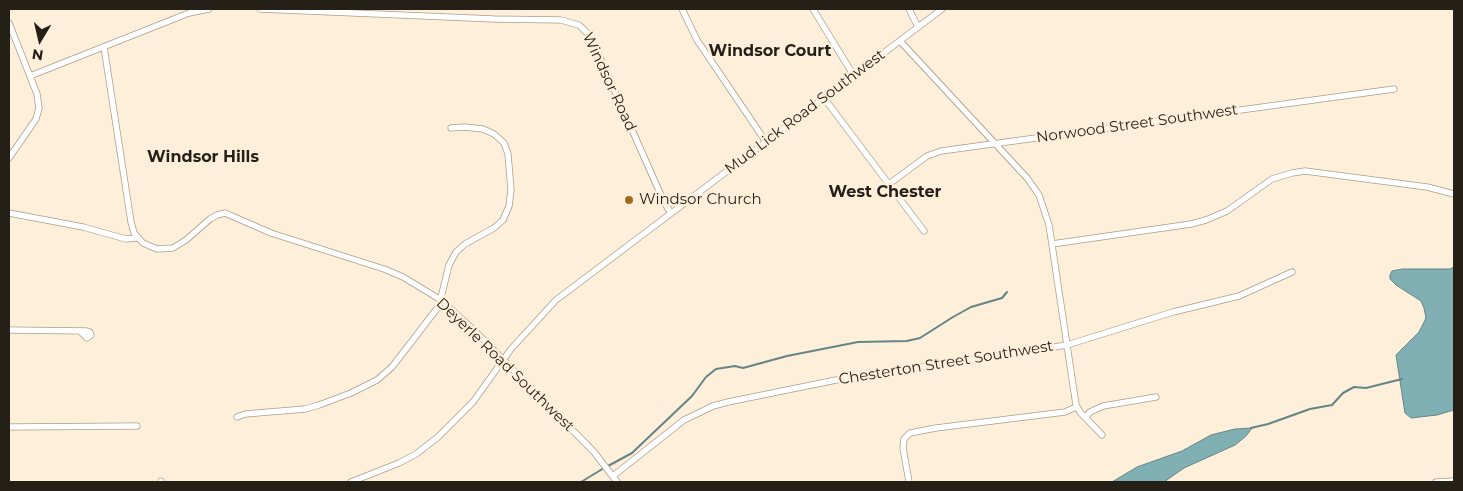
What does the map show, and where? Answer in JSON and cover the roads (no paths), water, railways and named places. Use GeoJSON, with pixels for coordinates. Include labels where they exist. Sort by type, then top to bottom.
{"type":"FeatureCollection","features":[{"type":"Feature","properties":{"kind":"street"},"geometry":{"type":"LineString","coordinates":[[30,76],[197,10],[209,9]]}},
{"type":"Feature","properties":{"kind":"street","name":"Windsor Road"},"geometry":{"type":"LineString","coordinates":[[260,9],[561,20],[580,25],[594,44],[671,214]]}},
{"type":"Feature","properties":{"kind":"street"},"geometry":{"type":"LineString","coordinates":[[682,9],[697,40],[766,142]]}},
{"type":"Feature","properties":{"kind":"street"},"geometry":{"type":"LineString","coordinates":[[814,9],[854,76]]}},
{"type":"Feature","properties":{"kind":"street"},"geometry":{"type":"LineString","coordinates":[[908,9],[918,28]]}},
{"type":"Feature","properties":{"kind":"street","name":"Mud Lick Road Southwest"},"geometry":{"type":"LineString","coordinates":[[351,482],[399,463],[416,454],[438,437],[473,402],[524,333],[556,300],[942,9]]}},
{"type":"Feature","properties":{"kind":"street"},"geometry":{"type":"LineString","coordinates":[[9,23],[39,101],[38,114],[9,158]]}},
{"type":"Feature","properties":{"kind":"street"},"geometry":{"type":"LineString","coordinates":[[900,41],[1027,178],[1039,195],[1047,219],[1052,244],[1076,407],[1102,435]]}},
{"type":"Feature","properties":{"kind":"street"},"geometry":{"type":"LineString","coordinates":[[104,46],[131,222],[137,238]]}},
{"type":"Feature","properties":{"kind":"street","name":"Norwood Street Southwest"},"geometry":{"type":"LineString","coordinates":[[889,184],[915,164],[933,154],[1394,89]]}},
{"type":"Feature","properties":{"kind":"street"},"geometry":{"type":"LineString","coordinates":[[824,98],[924,231]]}},
{"type":"Feature","properties":{"kind":"street"},"geometry":{"type":"LineString","coordinates":[[237,417],[258,412],[290,410],[319,405],[368,385],[392,367],[437,308],[441,300],[451,260],[465,244],[494,228],[503,220],[509,206],[510,196],[508,154],[504,143],[489,132],[476,128],[451,128]]}},
{"type":"Feature","properties":{"kind":"street"},"geometry":{"type":"LineString","coordinates":[[1052,244],[1206,220],[1227,211],[1272,179],[1292,172],[1305,171],[1427,186],[1454,194]]}},
{"type":"Feature","properties":{"kind":"street","name":"Deyerle Road Southwest"},"geometry":{"type":"LineString","coordinates":[[9,213],[90,228],[126,239],[137,238],[149,246],[162,250],[173,248],[186,240],[210,219],[220,214],[230,214],[271,233],[391,272],[414,283],[441,300],[474,330],[607,468],[617,482]]}},
{"type":"Feature","properties":{"kind":"street","name":"Chesterton Street Southwest"},"geometry":{"type":"LineString","coordinates":[[613,476],[684,420],[728,402],[836,380],[1067,345],[1166,314],[1239,296],[1292,272]]}},
{"type":"Feature","properties":{"kind":"street"},"geometry":{"type":"LineString","coordinates":[[9,330],[80,331]]}},
{"type":"Feature","properties":{"kind":"street"},"geometry":{"type":"LineString","coordinates":[[1086,417],[1090,412],[1103,406],[1156,397]]}},
{"type":"Feature","properties":{"kind":"street"},"geometry":{"type":"LineString","coordinates":[[909,482],[903,448],[904,439],[910,433],[1065,412],[1076,407]]}},
{"type":"Feature","properties":{"kind":"street"},"geometry":{"type":"LineString","coordinates":[[9,427],[137,426]]}},
{"type":"Feature","properties":{"kind":"street"},"geometry":{"type":"LineString","coordinates":[[1436,482],[1454,481]]}},
{"type":"Feature","properties":{"kind":"water"},"geometry":{"type":"Polygon","coordinates":[[[1454,267],[1454,410],[1437,415],[1411,418],[1405,413],[1396,355],[1419,332],[1426,318],[1421,301],[1396,285],[1390,279],[1390,275],[1392,271],[1402,269],[1450,269],[1454,267]]]}},
{"type":"Feature","properties":{"kind":"water"},"geometry":{"type":"Polygon","coordinates":[[[1252,428],[1235,445],[1184,468],[1164,482],[1112,482],[1137,467],[1182,451],[1211,435],[1235,429],[1252,428]]]}},
{"type":"Feature","properties":{"kind":"waterway"},"geometry":{"type":"LineString","coordinates":[[608,466],[632,453],[692,396],[706,377],[716,369],[735,366],[743,368],[787,356],[858,342],[907,341],[920,338],[971,307],[1002,298],[1007,292]]}},
{"type":"Feature","properties":{"kind":"waterway"},"geometry":{"type":"LineString","coordinates":[[1251,428],[1310,409],[1332,405],[1343,393],[1354,387],[1366,388],[1402,379]]}},
{"type":"Feature","properties":{"kind":"waterway"},"geometry":{"type":"LineString","coordinates":[[581,482],[604,468]]}},
{"type":"Feature","properties":{"kind":"place","name":"Windsor Church"},"geometry":{"type":"Point","coordinates":[629,200]}},
{"type":"Feature","properties":{"kind":"district","name":"Windsor Court"},"geometry":{"type":"Point","coordinates":[770,51]}},
{"type":"Feature","properties":{"kind":"district","name":"Windsor Hills"},"geometry":{"type":"Point","coordinates":[203,157]}},
{"type":"Feature","properties":{"kind":"district","name":"West Chester"},"geometry":{"type":"Point","coordinates":[885,192]}}]}
